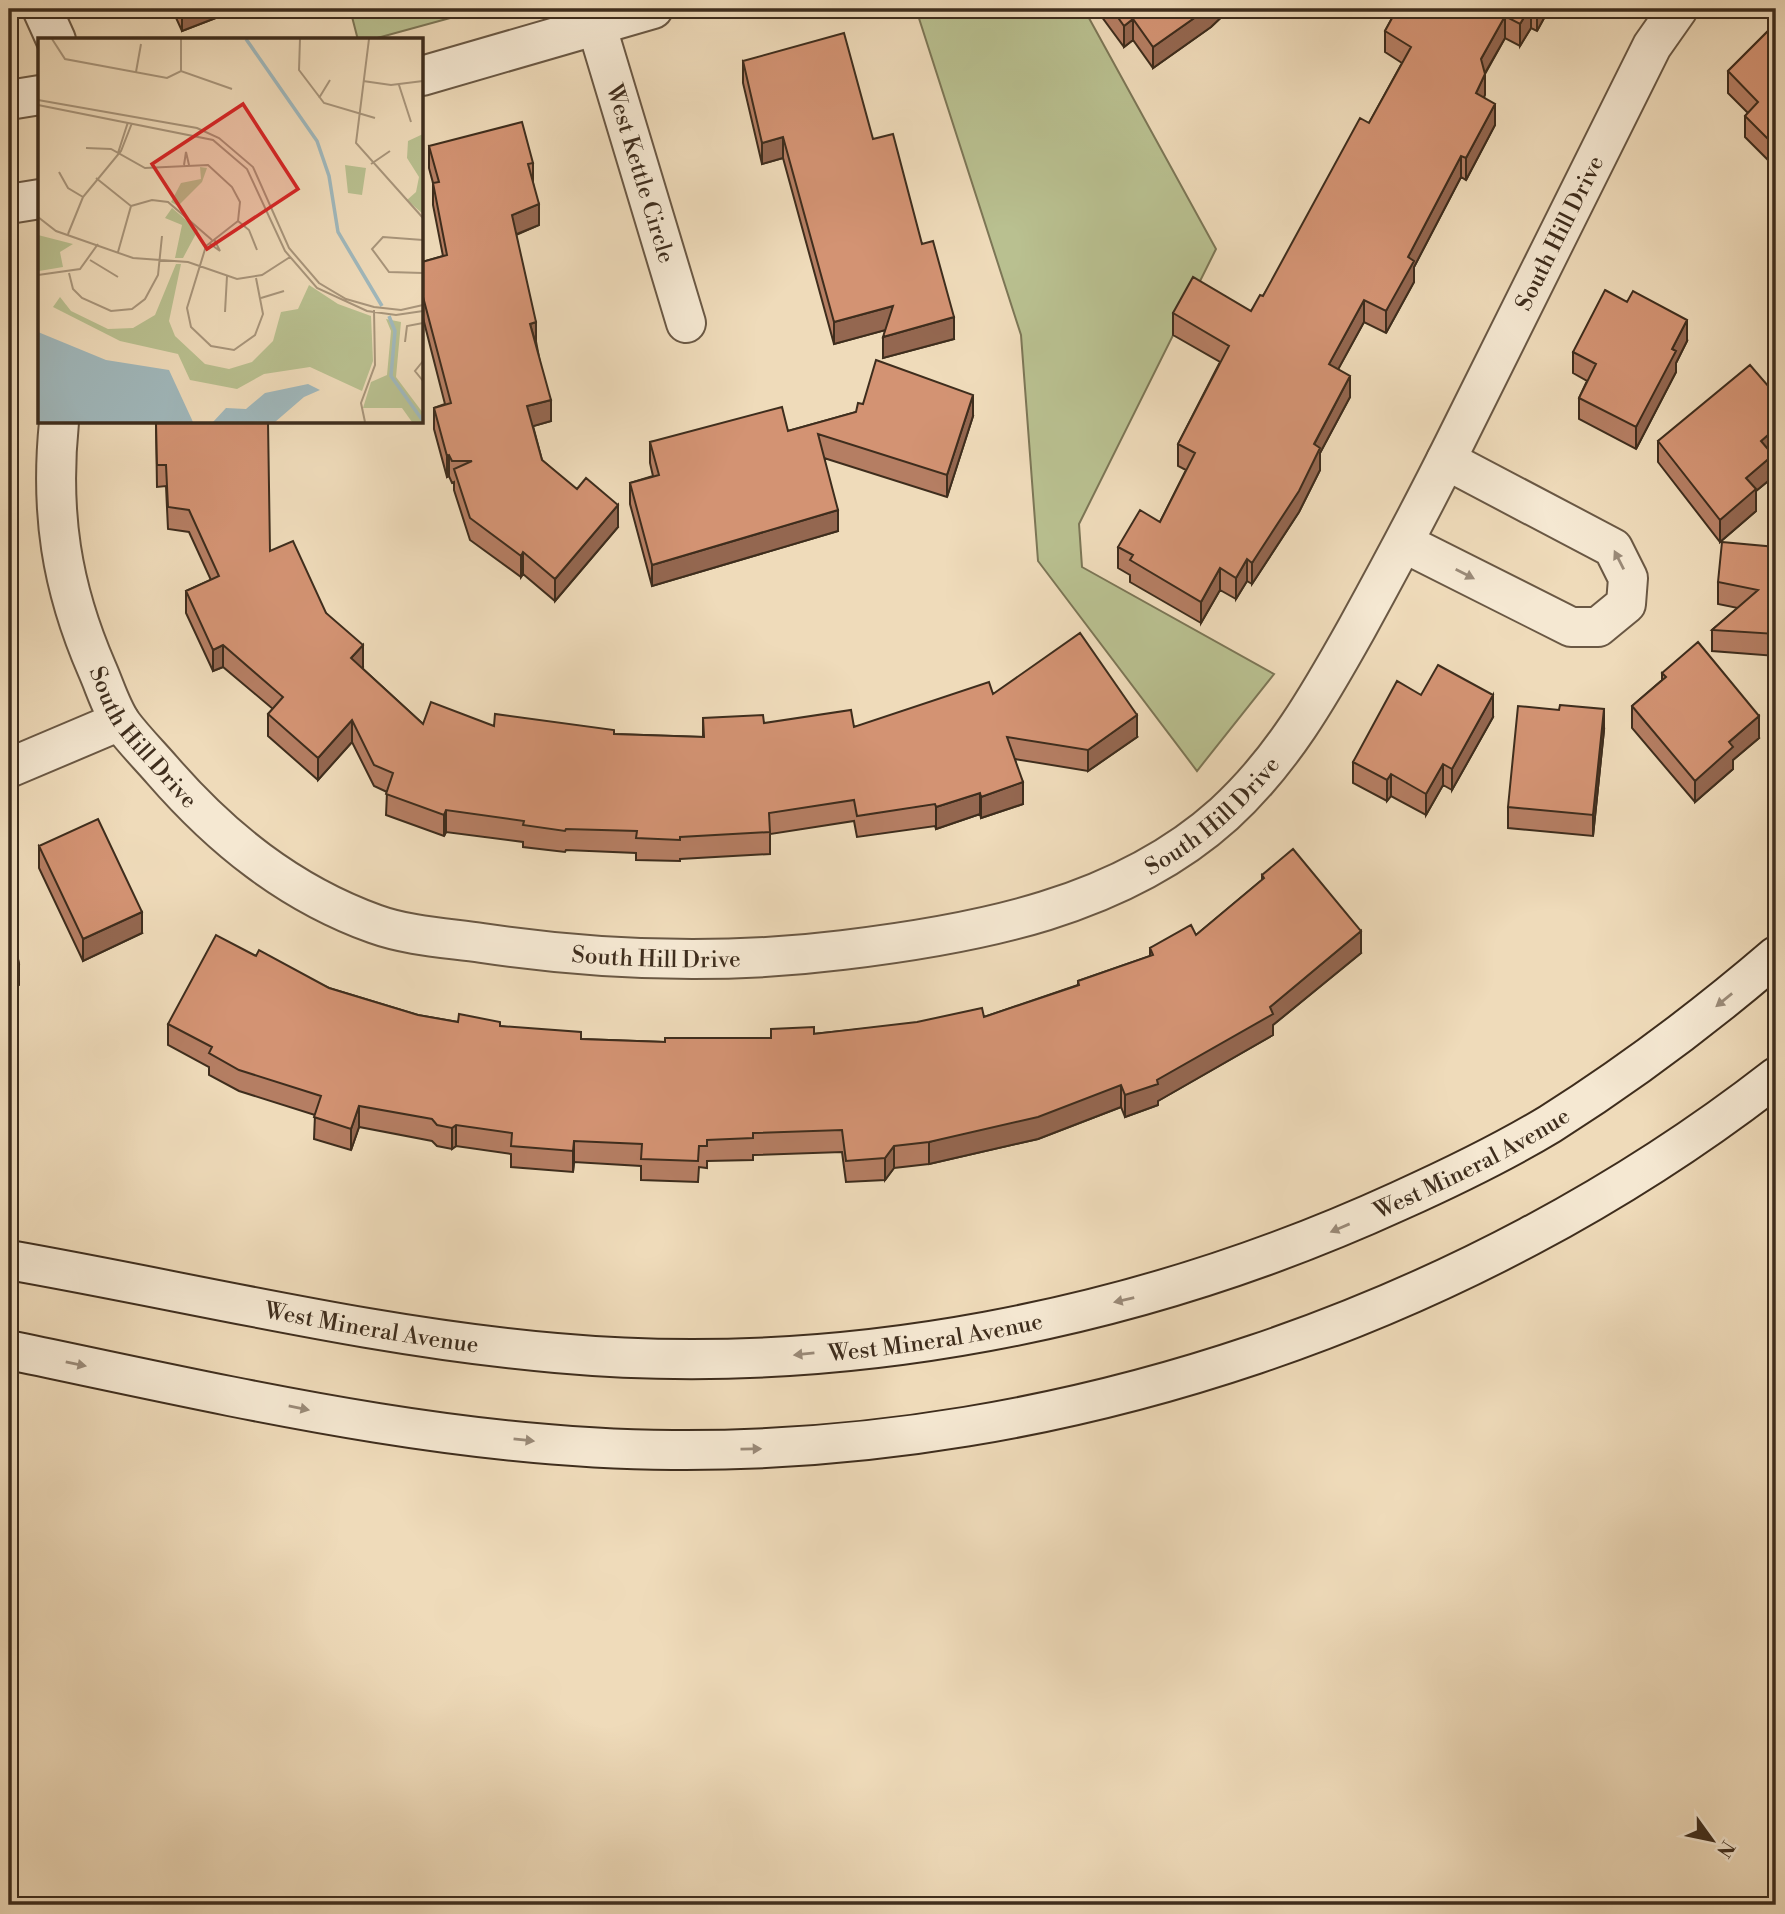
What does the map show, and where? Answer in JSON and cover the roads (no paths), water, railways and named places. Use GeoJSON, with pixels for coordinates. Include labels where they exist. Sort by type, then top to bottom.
{"type":"FeatureCollection","features":[{"type":"Feature","properties":{"kind":"street"},"geometry":{"type":"LineString","coordinates":[[42,9],[55,38]]}},
{"type":"Feature","properties":{"kind":"street"},"geometry":{"type":"LineString","coordinates":[[424,75],[653,9]]}},
{"type":"Feature","properties":{"kind":"street","name":"South Hill Drive"},"geometry":{"type":"LineString","coordinates":[[58,424],[54,471],[57,533],[81,632],[120,721],[185,797],[250,858],[310,895],[380,926],[562,955],[669,961],[777,958],[897,943],[1017,918],[1097,895],[1187,843],[1224,813],[1280,755],[1319,695],[1404,543],[1652,46],[1678,9]]}},
{"type":"Feature","properties":{"kind":"street","name":"West Kettle Circle"},"geometry":{"type":"LineString","coordinates":[[596,24],[686,323]]}},
{"type":"Feature","properties":{"kind":"street"},"geometry":{"type":"LineString","coordinates":[[9,100],[38,95]]}},
{"type":"Feature","properties":{"kind":"street"},"geometry":{"type":"LineString","coordinates":[[9,204],[38,199]]}},
{"type":"Feature","properties":{"kind":"street"},"geometry":{"type":"LineString","coordinates":[[1404,543],[1571,627],[1598,627],[1626,604],[1628,578],[1613,548],[1446,460]]}},
{"type":"Feature","properties":{"kind":"street"},"geometry":{"type":"LineString","coordinates":[[9,768],[120,721]]}},
{"type":"Feature","properties":{"kind":"street","name":"West Mineral Avenue"},"geometry":{"type":"LineString","coordinates":[[9,1260],[375,1329],[466,1344],[561,1354],[675,1359],[792,1356],[904,1344],[995,1329],[1138,1296],[1234,1266],[1336,1230],[1446,1180],[1547,1126],[1639,1064],[1723,1001],[1776,956]]}},
{"type":"Feature","properties":{"kind":"street"},"geometry":{"type":"LineString","coordinates":[[9,1350],[327,1413],[435,1430],[568,1444],[670,1450],[764,1448],[888,1437],[1008,1418],[1145,1388],[1287,1346],[1395,1302],[1519,1242],[1630,1180],[1716,1124],[1776,1077]]}}]}
